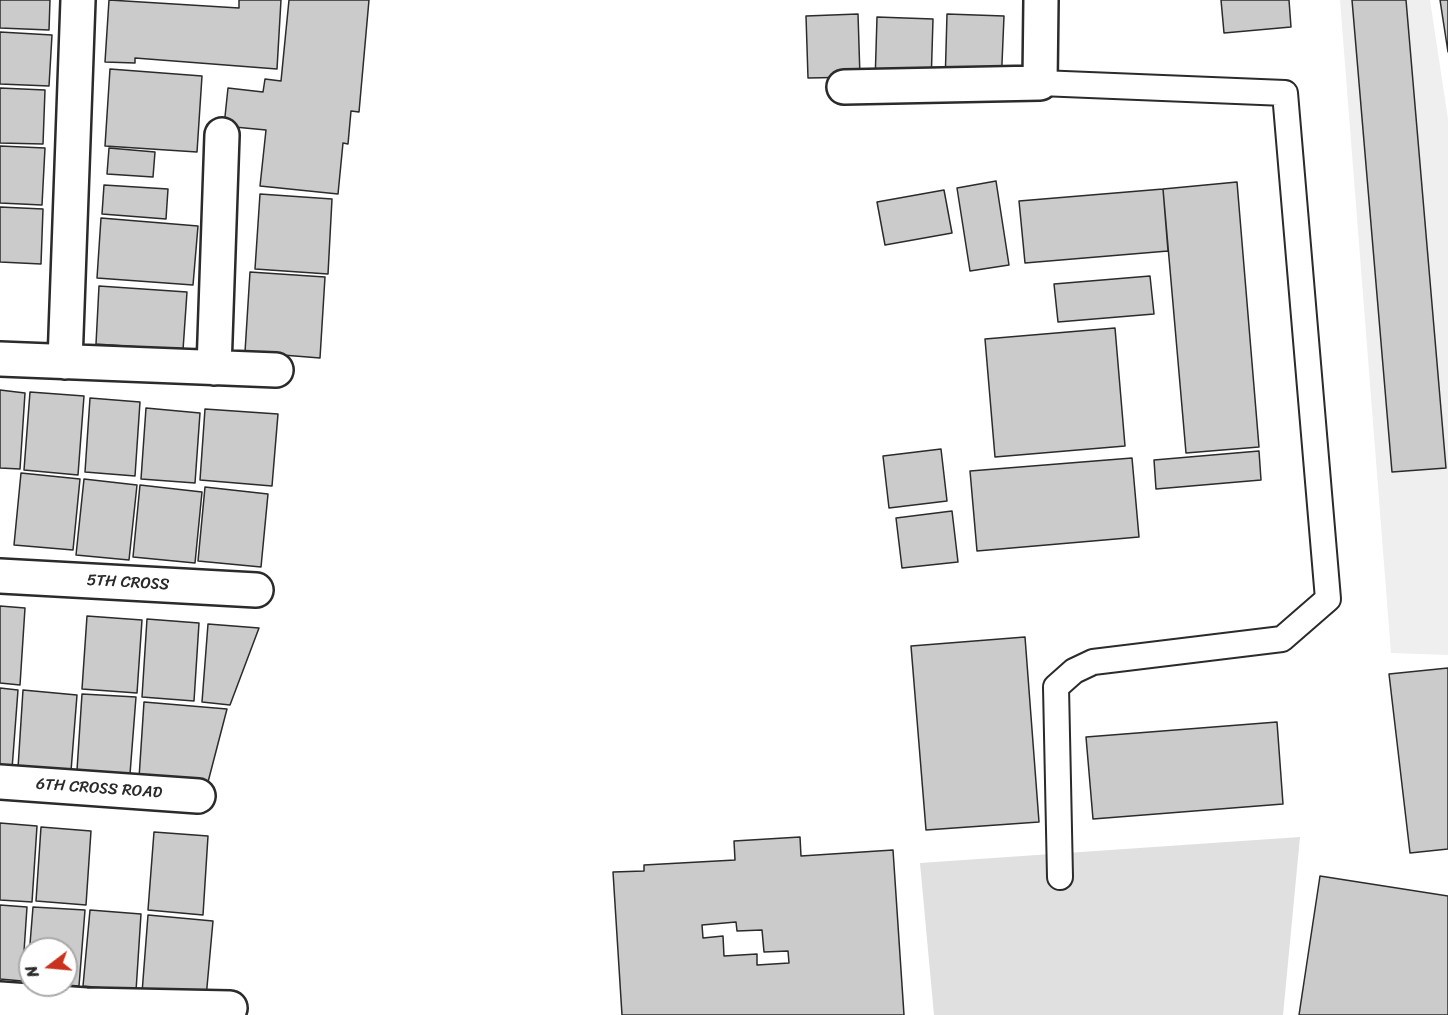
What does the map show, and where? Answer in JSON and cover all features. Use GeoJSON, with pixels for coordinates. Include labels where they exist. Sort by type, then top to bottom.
{"type":"FeatureCollection","features":[{"type":"Feature","properties":{"kind":"street"},"geometry":{"type":"LineString","coordinates":[[65,362],[78,0]]}},
{"type":"Feature","properties":{"kind":"street"},"geometry":{"type":"LineString","coordinates":[[844,87],[1040,82],[1041,0]]}},
{"type":"Feature","properties":{"kind":"street"},"geometry":{"type":"LineString","coordinates":[[214,368],[222,135]]}},
{"type":"Feature","properties":{"kind":"street"},"geometry":{"type":"LineString","coordinates":[[0,359],[276,370]]}},
{"type":"Feature","properties":{"kind":"street","name":"5TH CROSS"},"geometry":{"type":"LineString","coordinates":[[0,576],[256,590]]}},
{"type":"Feature","properties":{"kind":"street","name":"6TH CROSS ROAD"},"geometry":{"type":"LineString","coordinates":[[0,782],[198,796]]}},
{"type":"Feature","properties":{"kind":"street"},"geometry":{"type":"LineString","coordinates":[[0,999],[87,1010],[230,1008]]}},
{"type":"Feature","properties":{"kind":"lane"},"geometry":{"type":"LineString","coordinates":[[1040,82],[1285,93],[1328,599],[1282,639],[1094,662],[1074,671],[1056,687],[1060,877]]}},
{"type":"Feature","properties":{"kind":"shaded area"},"geometry":{"type":"Polygon","coordinates":[[[1340,0],[1430,0],[1448,119],[1448,655],[1391,653],[1340,0]]]}},
{"type":"Feature","properties":{"kind":"shaded area"},"geometry":{"type":"Polygon","coordinates":[[[1300,837],[1283,1015],[934,1015],[920,863],[1300,837]]]}},
{"type":"Feature","properties":{"kind":"building"},"geometry":{"type":"Polygon","coordinates":[[[0,0],[50,0],[49,30],[0,28],[0,0]]]}},
{"type":"Feature","properties":{"kind":"building"},"geometry":{"type":"Polygon","coordinates":[[[109,0],[239,8],[239,0],[281,0],[277,69],[135,58],[135,63],[105,62],[109,0]]]}},
{"type":"Feature","properties":{"kind":"building"},"geometry":{"type":"Polygon","coordinates":[[[289,0],[369,0],[359,112],[351,111],[348,144],[343,143],[338,194],[260,186],[266,130],[224,126],[228,88],[263,92],[265,79],[281,81],[289,0]]]}},
{"type":"Feature","properties":{"kind":"building"},"geometry":{"type":"Polygon","coordinates":[[[1221,0],[1289,0],[1291,27],[1224,33],[1221,0]]]}},
{"type":"Feature","properties":{"kind":"building"},"geometry":{"type":"Polygon","coordinates":[[[1352,0],[1406,0],[1446,468],[1392,472],[1352,0]]]}},
{"type":"Feature","properties":{"kind":"building"},"geometry":{"type":"Polygon","coordinates":[[[1440,0],[1448,0],[1448,52],[1440,0]]]}},
{"type":"Feature","properties":{"kind":"building"},"geometry":{"type":"Polygon","coordinates":[[[858,14],[860,77],[808,78],[806,16],[858,14]]]}},
{"type":"Feature","properties":{"kind":"building"},"geometry":{"type":"Polygon","coordinates":[[[947,14],[1004,16],[1001,87],[945,85],[947,14]]]}},
{"type":"Feature","properties":{"kind":"building"},"geometry":{"type":"Polygon","coordinates":[[[877,17],[933,19],[931,85],[875,83],[877,17]]]}},
{"type":"Feature","properties":{"kind":"building"},"geometry":{"type":"Polygon","coordinates":[[[0,32],[52,35],[49,86],[0,84],[0,32]]]}},
{"type":"Feature","properties":{"kind":"building"},"geometry":{"type":"Polygon","coordinates":[[[110,69],[202,76],[197,152],[105,146],[110,69]]]}},
{"type":"Feature","properties":{"kind":"building"},"geometry":{"type":"Polygon","coordinates":[[[0,88],[45,90],[43,144],[0,143],[0,88]]]}},
{"type":"Feature","properties":{"kind":"building"},"geometry":{"type":"Polygon","coordinates":[[[0,146],[45,148],[42,205],[0,203],[0,146]]]}},
{"type":"Feature","properties":{"kind":"building"},"geometry":{"type":"Polygon","coordinates":[[[109,148],[155,152],[153,177],[107,174],[109,148]]]}},
{"type":"Feature","properties":{"kind":"building"},"geometry":{"type":"Polygon","coordinates":[[[996,181],[1009,265],[970,271],[957,188],[996,181]]]}},
{"type":"Feature","properties":{"kind":"building"},"geometry":{"type":"Polygon","coordinates":[[[1237,182],[1259,447],[1186,453],[1163,189],[1237,182]]]}},
{"type":"Feature","properties":{"kind":"building"},"geometry":{"type":"Polygon","coordinates":[[[104,185],[168,189],[166,219],[102,214],[104,185]]]}},
{"type":"Feature","properties":{"kind":"building"},"geometry":{"type":"Polygon","coordinates":[[[1163,189],[1168,251],[1025,263],[1019,201],[1163,189]]]}},
{"type":"Feature","properties":{"kind":"building"},"geometry":{"type":"Polygon","coordinates":[[[944,190],[952,233],[885,245],[877,202],[944,190]]]}},
{"type":"Feature","properties":{"kind":"building"},"geometry":{"type":"Polygon","coordinates":[[[260,194],[332,199],[328,274],[255,269],[260,194]]]}},
{"type":"Feature","properties":{"kind":"building"},"geometry":{"type":"Polygon","coordinates":[[[0,207],[43,209],[41,264],[0,262],[0,207]]]}},
{"type":"Feature","properties":{"kind":"building"},"geometry":{"type":"Polygon","coordinates":[[[101,218],[198,226],[193,285],[97,278],[101,218]]]}},
{"type":"Feature","properties":{"kind":"building"},"geometry":{"type":"Polygon","coordinates":[[[250,272],[325,277],[320,358],[245,352],[250,272]]]}},
{"type":"Feature","properties":{"kind":"building"},"geometry":{"type":"Polygon","coordinates":[[[1150,276],[1154,314],[1058,322],[1054,284],[1150,276]]]}},
{"type":"Feature","properties":{"kind":"building"},"geometry":{"type":"Polygon","coordinates":[[[99,286],[187,292],[183,350],[96,344],[99,286]]]}},
{"type":"Feature","properties":{"kind":"building"},"geometry":{"type":"Polygon","coordinates":[[[1115,328],[1125,446],[995,457],[985,339],[1115,328]]]}},
{"type":"Feature","properties":{"kind":"building"},"geometry":{"type":"Polygon","coordinates":[[[0,390],[25,393],[20,469],[0,468],[0,390]]]}},
{"type":"Feature","properties":{"kind":"building"},"geometry":{"type":"Polygon","coordinates":[[[30,392],[84,396],[78,475],[24,470],[30,392]]]}},
{"type":"Feature","properties":{"kind":"building"},"geometry":{"type":"Polygon","coordinates":[[[90,398],[140,402],[135,476],[85,472],[90,398]]]}},
{"type":"Feature","properties":{"kind":"building"},"geometry":{"type":"Polygon","coordinates":[[[146,408],[200,413],[195,483],[141,479],[146,408]]]}},
{"type":"Feature","properties":{"kind":"building"},"geometry":{"type":"Polygon","coordinates":[[[205,409],[278,414],[272,486],[200,480],[205,409]]]}},
{"type":"Feature","properties":{"kind":"building"},"geometry":{"type":"Polygon","coordinates":[[[941,449],[947,501],[889,508],[883,456],[941,449]]]}},
{"type":"Feature","properties":{"kind":"building"},"geometry":{"type":"Polygon","coordinates":[[[1259,451],[1261,480],[1156,489],[1154,460],[1259,451]]]}},
{"type":"Feature","properties":{"kind":"building"},"geometry":{"type":"Polygon","coordinates":[[[1132,458],[1139,537],[977,551],[970,471],[1132,458]]]}},
{"type":"Feature","properties":{"kind":"building"},"geometry":{"type":"Polygon","coordinates":[[[21,473],[80,479],[73,550],[14,545],[21,473]]]}},
{"type":"Feature","properties":{"kind":"building"},"geometry":{"type":"Polygon","coordinates":[[[84,479],[137,485],[129,560],[76,555],[84,479]]]}},
{"type":"Feature","properties":{"kind":"building"},"geometry":{"type":"Polygon","coordinates":[[[140,485],[202,492],[195,563],[133,557],[140,485]]]}},
{"type":"Feature","properties":{"kind":"building"},"geometry":{"type":"Polygon","coordinates":[[[205,487],[268,494],[261,567],[198,561],[205,487]]]}},
{"type":"Feature","properties":{"kind":"building"},"geometry":{"type":"Polygon","coordinates":[[[952,511],[958,562],[902,568],[896,518],[952,511]]]}},
{"type":"Feature","properties":{"kind":"building"},"geometry":{"type":"Polygon","coordinates":[[[0,606],[25,608],[20,685],[0,683],[0,606]]]}},
{"type":"Feature","properties":{"kind":"building"},"geometry":{"type":"Polygon","coordinates":[[[87,616],[142,620],[137,693],[82,689],[87,616]]]}},
{"type":"Feature","properties":{"kind":"building"},"geometry":{"type":"Polygon","coordinates":[[[147,619],[199,623],[194,701],[142,697],[147,619]]]}},
{"type":"Feature","properties":{"kind":"building"},"geometry":{"type":"Polygon","coordinates":[[[208,624],[259,628],[230,705],[202,702],[208,624]]]}},
{"type":"Feature","properties":{"kind":"building"},"geometry":{"type":"Polygon","coordinates":[[[1025,637],[1039,822],[926,830],[911,646],[1025,637]]]}},
{"type":"Feature","properties":{"kind":"building"},"geometry":{"type":"Polygon","coordinates":[[[1448,668],[1448,849],[1410,853],[1389,674],[1448,668]]]}},
{"type":"Feature","properties":{"kind":"building"},"geometry":{"type":"Polygon","coordinates":[[[0,688],[18,690],[12,769],[0,768],[0,688]]]}},
{"type":"Feature","properties":{"kind":"building"},"geometry":{"type":"Polygon","coordinates":[[[23,690],[77,695],[71,771],[18,768],[23,690]]]}},
{"type":"Feature","properties":{"kind":"building"},"geometry":{"type":"Polygon","coordinates":[[[82,694],[136,697],[130,774],[77,770],[82,694]]]}},
{"type":"Feature","properties":{"kind":"building"},"geometry":{"type":"Polygon","coordinates":[[[144,702],[227,709],[208,782],[139,778],[144,702]]]}},
{"type":"Feature","properties":{"kind":"building"},"geometry":{"type":"Polygon","coordinates":[[[1277,722],[1283,804],[1093,819],[1086,737],[1277,722]]]}},
{"type":"Feature","properties":{"kind":"building"},"geometry":{"type":"Polygon","coordinates":[[[0,823],[37,826],[32,902],[0,900],[0,823]]]}},
{"type":"Feature","properties":{"kind":"building"},"geometry":{"type":"Polygon","coordinates":[[[41,827],[91,831],[86,905],[36,901],[41,827]]]}},
{"type":"Feature","properties":{"kind":"building"},"geometry":{"type":"Polygon","coordinates":[[[154,832],[208,836],[203,915],[148,910],[154,832]]]}},
{"type":"Feature","properties":{"kind":"building"},"geometry":{"type":"Polygon","coordinates":[[[800,837],[801,856],[893,850],[904,1015],[622,1015],[613,872],[644,871],[644,865],[735,860],[734,841],[800,837]],[[736,922],[702,925],[703,938],[723,936],[724,956],[757,954],[757,965],[789,963],[788,951],[764,952],[762,930],[737,931],[736,922]]]}},
{"type":"Feature","properties":{"kind":"building"},"geometry":{"type":"Polygon","coordinates":[[[1320,876],[1448,896],[1448,1015],[1299,1015],[1320,876]]]}},
{"type":"Feature","properties":{"kind":"building"},"geometry":{"type":"Polygon","coordinates":[[[0,905],[27,907],[25,937],[18,937],[18,981],[0,979],[0,905]]]}},
{"type":"Feature","properties":{"kind":"building"},"geometry":{"type":"Polygon","coordinates":[[[33,907],[85,910],[79,986],[78,937],[31,937],[33,907]]]}},
{"type":"Feature","properties":{"kind":"building"},"geometry":{"type":"Polygon","coordinates":[[[90,910],[141,914],[136,991],[83,986],[90,910]]]}},
{"type":"Feature","properties":{"kind":"building"},"geometry":{"type":"Polygon","coordinates":[[[148,915],[213,921],[206,998],[142,993],[148,915]]]}}]}
